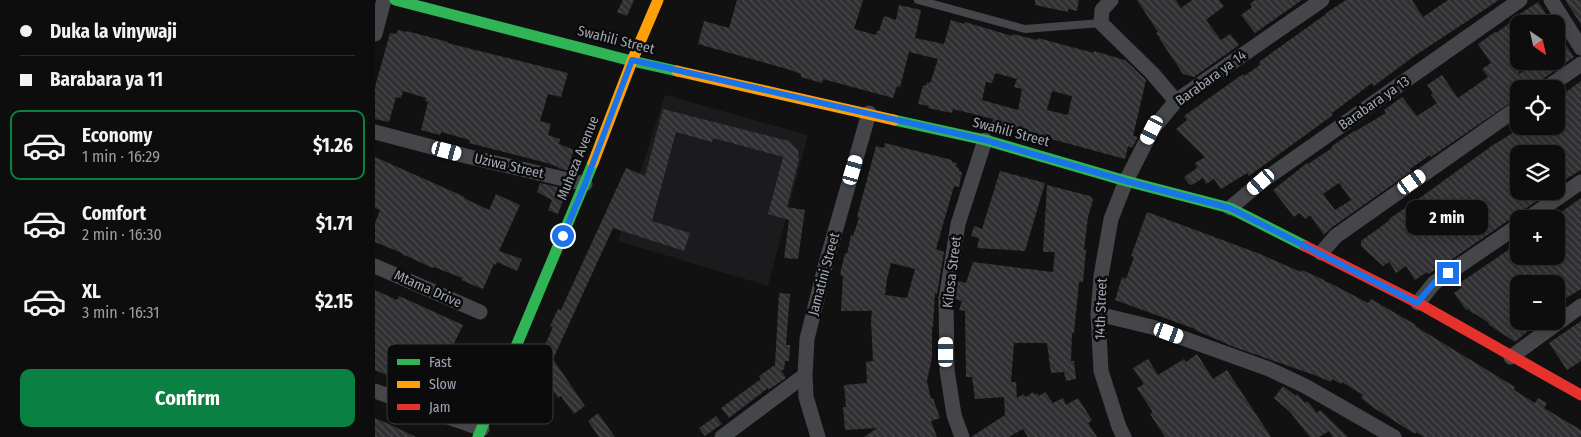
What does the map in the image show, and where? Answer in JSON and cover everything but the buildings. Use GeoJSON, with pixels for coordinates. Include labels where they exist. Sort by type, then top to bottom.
{"type":"FeatureCollection","features":[{"type":"Feature","properties":{"kind":"street"},"geometry":{"type":"LineString","coordinates":[[375,34],[384,0]]}},
{"type":"Feature","properties":{"kind":"street","name":"Swahili Street"},"geometry":{"type":"LineString","coordinates":[[395,0],[632,60],[985,140],[1126,181],[1230,208],[1417,303],[1581,395]]}},
{"type":"Feature","properties":{"kind":"street","name":"Muheza Avenue"},"geometry":{"type":"LineString","coordinates":[[518,344],[585,184],[632,60],[658,0]]}},
{"type":"Feature","properties":{"kind":"street"},"geometry":{"type":"LineString","coordinates":[[1111,0],[1102,10],[1101,23],[1152,72],[1176,101]]}},
{"type":"Feature","properties":{"kind":"street","name":"Barabara ya 14"},"geometry":{"type":"LineString","coordinates":[[1126,181],[1152,130],[1176,101],[1322,0]]}},
{"type":"Feature","properties":{"kind":"street","name":"Barabara ya 13"},"geometry":{"type":"LineString","coordinates":[[1230,208],[1261,182],[1520,0]]}},
{"type":"Feature","properties":{"kind":"street"},"geometry":{"type":"LineString","coordinates":[[1551,0],[1581,48]]}},
{"type":"Feature","properties":{"kind":"street"},"geometry":{"type":"LineString","coordinates":[[1558,80],[1581,64]]}},
{"type":"Feature","properties":{"kind":"street","name":"Jamatini Street"},"geometry":{"type":"LineString","coordinates":[[818,437],[806,397],[807,339],[826,263],[869,113]]}},
{"type":"Feature","properties":{"kind":"street"},"geometry":{"type":"LineString","coordinates":[[1321,253],[1336,236],[1510,113]]}},
{"type":"Feature","properties":{"kind":"street","name":"Uziwa Street"},"geometry":{"type":"LineString","coordinates":[[375,132],[585,184]]}},
{"type":"Feature","properties":{"kind":"street","name":"Kilosa Street"},"geometry":{"type":"LineString","coordinates":[[962,437],[954,415],[947,370],[946,299],[958,224],[985,140]]}},
{"type":"Feature","properties":{"kind":"street","name":"14th Street"},"geometry":{"type":"LineString","coordinates":[[1124,437],[1101,371],[1098,314],[1101,276],[1111,219],[1126,181]]}},
{"type":"Feature","properties":{"kind":"street"},"geometry":{"type":"LineString","coordinates":[[1540,210],[1581,182]]}},
{"type":"Feature","properties":{"kind":"street"},"geometry":{"type":"LineString","coordinates":[[1417,303],[1434,283],[1510,230]]}},
{"type":"Feature","properties":{"kind":"street","name":"Mtama Drive"},"geometry":{"type":"LineString","coordinates":[[375,266],[480,312]]}},
{"type":"Feature","properties":{"kind":"street"},"geometry":{"type":"LineString","coordinates":[[1511,357],[1581,306]]}},
{"type":"Feature","properties":{"kind":"street"},"geometry":{"type":"LineString","coordinates":[[1098,314],[1152,327],[1269,369],[1305,386],[1394,437]]}},
{"type":"Feature","properties":{"kind":"street"},"geometry":{"type":"LineString","coordinates":[[722,437],[805,375]]}},
{"type":"Feature","properties":{"kind":"street"},"geometry":{"type":"LineString","coordinates":[[375,391],[387,396]]}},
{"type":"Feature","properties":{"kind":"street"},"geometry":{"type":"LineString","coordinates":[[458,424],[480,433]]}},
{"type":"Feature","properties":{"kind":"lane"},"geometry":{"type":"LineString","coordinates":[[918,0],[1025,29],[1101,23]]}},
{"type":"Feature","properties":{"kind":"shaded area"},"geometry":{"type":"Polygon","coordinates":[[[665,95],[808,135],[768,286],[618,241],[665,95]]]}},
{"type":"Feature","properties":{"kind":"traffic: fast"},"geometry":{"type":"LineString","coordinates":[[395,0],[677,71]]}},
{"type":"Feature","properties":{"kind":"traffic: fast"},"geometry":{"type":"LineString","coordinates":[[894,120],[985,140],[1126,181],[1230,208],[1305,246]]}},
{"type":"Feature","properties":{"kind":"traffic: fast"},"geometry":{"type":"LineString","coordinates":[[517,344],[593,163]]}},
{"type":"Feature","properties":{"kind":"traffic: fast"},"geometry":{"type":"LineString","coordinates":[[478,437],[483,424]]}},
{"type":"Feature","properties":{"kind":"traffic: slow"},"geometry":{"type":"LineString","coordinates":[[593,163],[632,61],[658,0]]}},
{"type":"Feature","properties":{"kind":"traffic: slow"},"geometry":{"type":"LineString","coordinates":[[677,71],[894,120]]}},
{"type":"Feature","properties":{"kind":"traffic: jam"},"geometry":{"type":"LineString","coordinates":[[1305,246],[1418,303],[1581,395]]}},
{"type":"Feature","properties":{"kind":"route"},"geometry":{"type":"LineString","coordinates":[[563,236],[585,184],[632,60],[985,140],[1126,181],[1230,208],[1417,303],[1434,283],[1448,273]]}}]}
